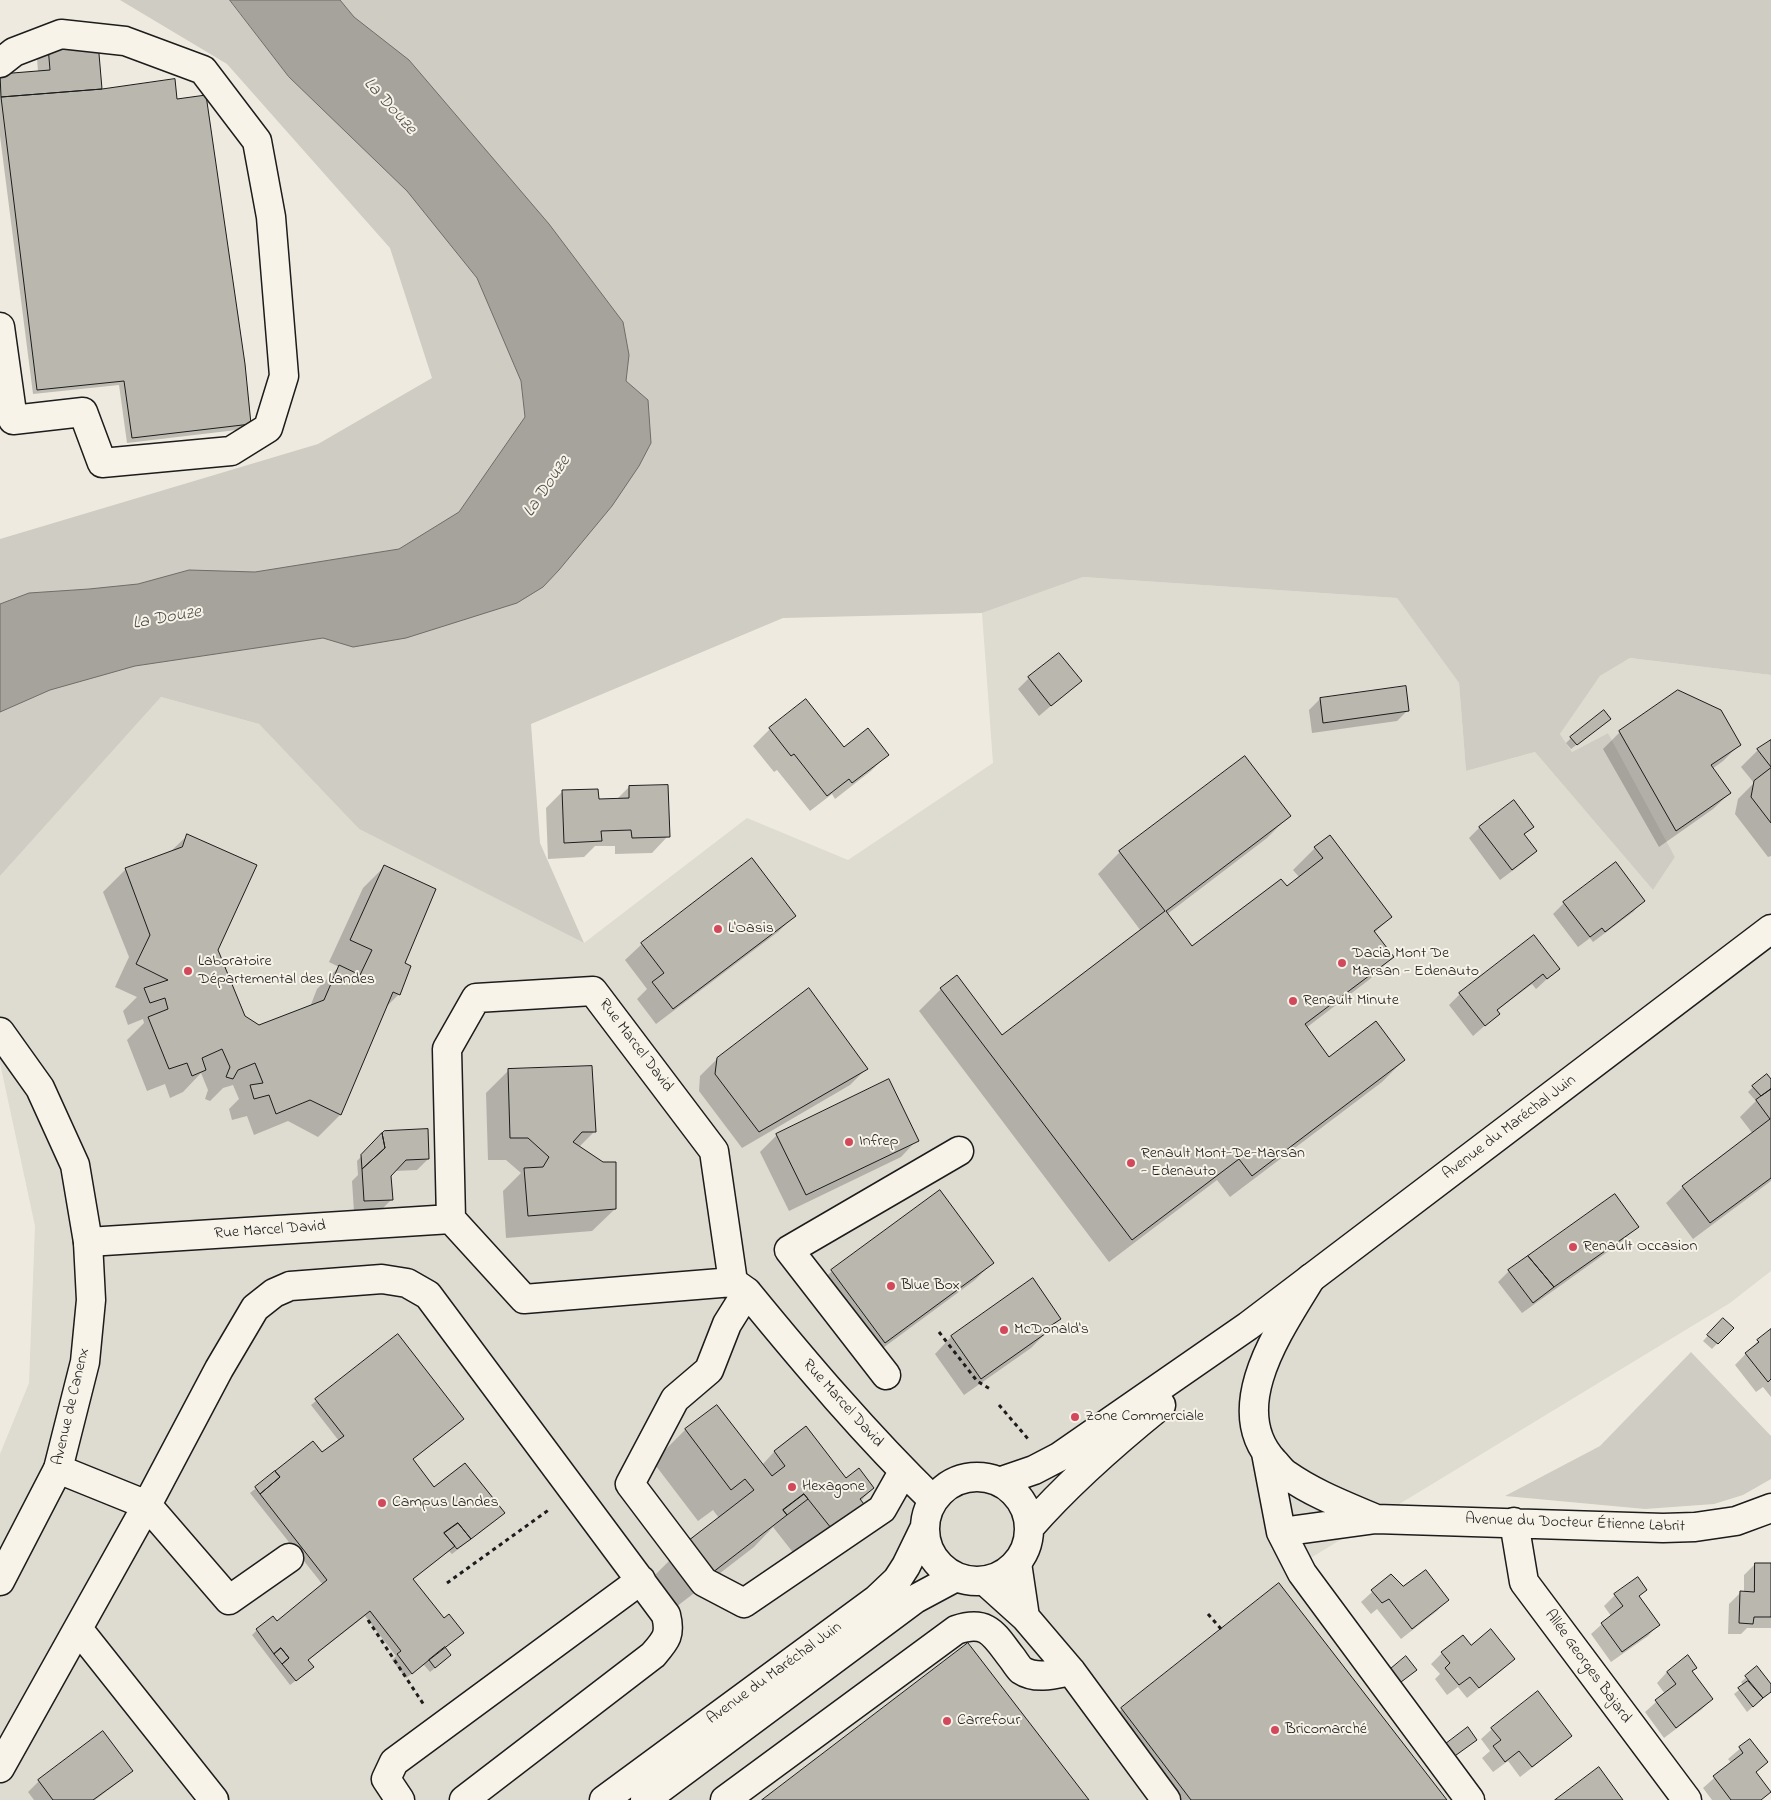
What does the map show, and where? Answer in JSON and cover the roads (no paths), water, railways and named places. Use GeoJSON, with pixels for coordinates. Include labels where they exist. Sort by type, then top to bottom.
{"type":"FeatureCollection","features":[{"type":"Feature","properties":{"kind":"main road"},"geometry":{"type":"LineString","coordinates":[[0,63],[14,52],[62,34],[125,41],[204,70],[257,140],[271,217],[284,376],[268,428],[231,452],[102,463],[83,412],[13,420],[0,326]]}},
{"type":"Feature","properties":{"kind":"main road","name":"Avenue du Maréchal Juin"},"geometry":{"type":"LineString","coordinates":[[999,1482],[1034,1470],[1059,1456],[1248,1326],[1771,929]]}},
{"type":"Feature","properties":{"kind":"main road","name":"Rue Marcel David"},"geometry":{"type":"LineString","coordinates":[[88,1242],[451,1219],[447,1049],[476,998],[593,991],[714,1151],[740,1287],[814,1374],[904,1472],[933,1500]]}},
{"type":"Feature","properties":{"kind":"main road","name":"Avenue de Canenx"},"geometry":{"type":"LineString","coordinates":[[0,1032],[40,1088],[75,1165],[88,1242],[91,1300],[85,1362],[58,1469],[0,1581]]}},
{"type":"Feature","properties":{"kind":"main road"},"geometry":{"type":"LineString","coordinates":[[886,1375],[789,1250],[959,1151]]}},
{"type":"Feature","properties":{"kind":"main road"},"geometry":{"type":"LineString","coordinates":[[451,1219],[524,1298],[740,1287],[709,1370],[675,1399],[630,1484],[704,1582],[744,1603],[882,1509],[904,1472]]}},
{"type":"Feature","properties":{"kind":"main road","name":"Avenue du Docteur Étienne Labrit"},"geometry":{"type":"LineString","coordinates":[[1311,1278],[1276,1336],[1262,1368],[1255,1402],[1254,1421],[1266,1454],[1286,1475],[1323,1496],[1376,1519]]}},
{"type":"Feature","properties":{"kind":"main road"},"geometry":{"type":"LineString","coordinates":[[0,1768],[79,1630],[219,1369],[255,1308],[274,1294],[290,1286],[382,1279],[408,1283],[428,1295],[666,1614],[670,1628],[665,1641],[654,1655],[464,1800]]}},
{"type":"Feature","properties":{"kind":"main road","name":"Avenue du Maréchal Juin"},"geometry":{"type":"LineString","coordinates":[[1029,1528],[1054,1499],[1074,1480],[1165,1402],[1248,1326]]}},
{"type":"Feature","properties":{"kind":"main road"},"geometry":{"type":"LineString","coordinates":[[1266,1454],[1281,1532],[1302,1573],[1470,1800]]}},
{"type":"Feature","properties":{"kind":"main road"},"geometry":{"type":"LineString","coordinates":[[58,1469],[147,1506],[229,1600],[289,1558]]}},
{"type":"Feature","properties":{"kind":"main road"},"geometry":{"type":"LineString","coordinates":[[970,1477],[999,1482],[1011,1490],[1020,1500],[1026,1514],[1029,1528],[1024,1552],[1017,1562],[997,1577],[985,1581],[970,1581],[956,1577],[942,1569],[933,1558],[926,1544],[924,1529],[926,1514],[933,1500],[943,1489],[955,1481],[970,1477]]}},
{"type":"Feature","properties":{"kind":"main road","name":"Avenue du Docteur Étienne Labrit"},"geometry":{"type":"LineString","coordinates":[[1281,1532],[1376,1519],[1663,1528],[1695,1527],[1736,1521],[1771,1508]]}},
{"type":"Feature","properties":{"kind":"main road","name":"Allée Georges Bajard"},"geometry":{"type":"LineString","coordinates":[[1514,1522],[1524,1582],[1687,1800]]}},
{"type":"Feature","properties":{"kind":"main road","name":"Avenue du Maréchal Juin"},"geometry":{"type":"LineString","coordinates":[[604,1800],[877,1599],[897,1580],[924,1529]]}},
{"type":"Feature","properties":{"kind":"main road"},"geometry":{"type":"LineString","coordinates":[[1017,1562],[1025,1617]]}},
{"type":"Feature","properties":{"kind":"main road","name":"Avenue du Maréchal Juin"},"geometry":{"type":"LineString","coordinates":[[644,1800],[915,1599],[956,1577]]}},
{"type":"Feature","properties":{"kind":"main road"},"geometry":{"type":"LineString","coordinates":[[400,1800],[386,1779],[394,1762],[641,1580]]}},
{"type":"Feature","properties":{"kind":"main road"},"geometry":{"type":"LineString","coordinates":[[985,1581],[1025,1617],[1071,1670],[1166,1800]]}},
{"type":"Feature","properties":{"kind":"main road"},"geometry":{"type":"LineString","coordinates":[[725,1800],[956,1630],[967,1626],[984,1627],[992,1632],[1021,1670],[1028,1673],[1046,1676],[1071,1670]]}},
{"type":"Feature","properties":{"kind":"main road"},"geometry":{"type":"LineString","coordinates":[[79,1630],[214,1800]]}},
{"type":"Feature","properties":{"kind":"water","name":"La Douze"},"geometry":{"type":"Polygon","coordinates":[[[230,0],[340,0],[354,17],[409,60],[549,224],[623,322],[629,355],[626,381],[648,400],[651,443],[639,466],[612,506],[559,570],[543,587],[517,603],[406,638],[353,647],[323,638],[135,666],[50,690],[0,712],[0,604],[29,593],[138,584],[189,570],[255,572],[399,549],[459,512],[525,417],[521,381],[477,278],[407,191],[289,77],[230,0]]]}},
{"type":"Feature","properties":{"kind":"place","name":"L'Oasis"},"geometry":{"type":"Point","coordinates":[718,929]}},
{"type":"Feature","properties":{"kind":"place","name":"Dacia Mont De Marsan - Edenauto"},"geometry":{"type":"Point","coordinates":[1342,963]}},
{"type":"Feature","properties":{"kind":"place","name":"Laboratoire Départemental des Landes"},"geometry":{"type":"Point","coordinates":[188,971]}},
{"type":"Feature","properties":{"kind":"place","name":"Renault Minute"},"geometry":{"type":"Point","coordinates":[1293,1001]}},
{"type":"Feature","properties":{"kind":"place","name":"Infrep"},"geometry":{"type":"Point","coordinates":[849,1142]}},
{"type":"Feature","properties":{"kind":"place","name":"Renault Mont-De-Marsan - Edenauto"},"geometry":{"type":"Point","coordinates":[1131,1163]}},
{"type":"Feature","properties":{"kind":"place","name":"Renault Occasion"},"geometry":{"type":"Point","coordinates":[1573,1247]}},
{"type":"Feature","properties":{"kind":"place","name":"Blue Box"},"geometry":{"type":"Point","coordinates":[891,1286]}},
{"type":"Feature","properties":{"kind":"place","name":"McDonald's"},"geometry":{"type":"Point","coordinates":[1004,1330]}},
{"type":"Feature","properties":{"kind":"place","name":"Zone Commerciale"},"geometry":{"type":"Point","coordinates":[1075,1417]}},
{"type":"Feature","properties":{"kind":"place","name":"Hexagone"},"geometry":{"type":"Point","coordinates":[792,1487]}},
{"type":"Feature","properties":{"kind":"place","name":"Campus Landes"},"geometry":{"type":"Point","coordinates":[382,1503]}},
{"type":"Feature","properties":{"kind":"place","name":"Carrefour"},"geometry":{"type":"Point","coordinates":[947,1721]}},
{"type":"Feature","properties":{"kind":"place","name":"Bricomarché"},"geometry":{"type":"Point","coordinates":[1275,1730]}}]}
